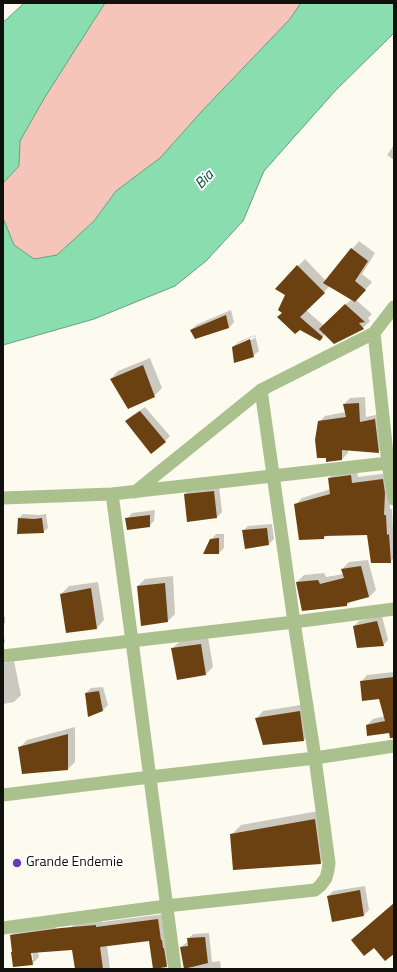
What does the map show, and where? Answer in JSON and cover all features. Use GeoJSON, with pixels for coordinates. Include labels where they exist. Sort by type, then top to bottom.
{"type":"FeatureCollection","features":[{"type":"Feature","properties":{"kind":"street"},"geometry":{"type":"LineString","coordinates":[[134,492],[261,390],[374,333],[394,307]]}},
{"type":"Feature","properties":{"kind":"street"},"geometry":{"type":"LineString","coordinates":[[374,333],[388,463],[394,499]]}},
{"type":"Feature","properties":{"kind":"street"},"geometry":{"type":"LineString","coordinates":[[3,928],[166,906],[314,890],[320,886],[326,878],[329,863],[261,390]]}},
{"type":"Feature","properties":{"kind":"street"},"geometry":{"type":"LineString","coordinates":[[3,498],[134,492],[388,463]]}},
{"type":"Feature","properties":{"kind":"street"},"geometry":{"type":"LineString","coordinates":[[112,494],[175,969]]}},
{"type":"Feature","properties":{"kind":"street"},"geometry":{"type":"LineString","coordinates":[[3,656],[394,609]]}},
{"type":"Feature","properties":{"kind":"street"},"geometry":{"type":"LineString","coordinates":[[3,795],[315,758],[394,746]]}},
{"type":"Feature","properties":{"kind":"shaded area"},"geometry":{"type":"Polygon","coordinates":[[[105,3],[301,3],[289,20],[202,111],[160,158],[116,191],[94,221],[57,255],[34,259],[14,245],[3,218],[3,183],[19,166],[20,141],[45,97],[105,3]]]}},
{"type":"Feature","properties":{"kind":"water"},"geometry":{"type":"Polygon","coordinates":[[[24,3],[105,3],[45,97],[20,141],[19,166],[3,183],[3,22],[24,3]]]}},
{"type":"Feature","properties":{"kind":"water","name":"Bia"},"geometry":{"type":"Polygon","coordinates":[[[301,3],[394,3],[394,33],[335,91],[264,171],[243,221],[206,261],[175,286],[94,319],[3,345],[3,218],[14,245],[34,259],[57,255],[94,221],[116,191],[160,158],[202,111],[289,20],[301,3]]]}},
{"type":"Feature","properties":{"kind":"building"},"geometry":{"type":"Polygon","coordinates":[[[351,248],[368,261],[355,281],[366,290],[355,302],[323,283],[351,248]]]}},
{"type":"Feature","properties":{"kind":"building"},"geometry":{"type":"Polygon","coordinates":[[[297,265],[325,293],[300,317],[323,337],[320,341],[300,330],[295,334],[277,317],[282,313],[278,310],[285,295],[275,289],[297,265]]]}},
{"type":"Feature","properties":{"kind":"building"},"geometry":{"type":"Polygon","coordinates":[[[345,304],[365,322],[359,323],[364,329],[334,344],[319,329],[345,304]]]}},
{"type":"Feature","properties":{"kind":"building"},"geometry":{"type":"Polygon","coordinates":[[[226,315],[229,328],[195,339],[190,330],[226,315]]]}},
{"type":"Feature","properties":{"kind":"building"},"geometry":{"type":"Polygon","coordinates":[[[250,339],[254,357],[234,363],[232,347],[250,339]]]}},
{"type":"Feature","properties":{"kind":"building"},"geometry":{"type":"Polygon","coordinates":[[[143,365],[155,397],[128,409],[110,379],[143,365]]]}},
{"type":"Feature","properties":{"kind":"building"},"geometry":{"type":"Polygon","coordinates":[[[359,403],[360,422],[375,419],[379,453],[342,450],[342,460],[326,462],[326,458],[317,458],[315,440],[318,421],[346,417],[343,404],[359,403]]]}},
{"type":"Feature","properties":{"kind":"building"},"geometry":{"type":"Polygon","coordinates":[[[140,411],[166,442],[151,454],[125,421],[140,411]]]}},
{"type":"Feature","properties":{"kind":"building"},"geometry":{"type":"Polygon","coordinates":[[[351,475],[352,483],[383,479],[385,493],[384,515],[386,515],[387,535],[389,534],[391,563],[371,563],[367,535],[324,536],[324,539],[299,540],[294,504],[330,494],[328,478],[351,475]]]}},
{"type":"Feature","properties":{"kind":"building"},"geometry":{"type":"Polygon","coordinates":[[[214,491],[217,518],[187,522],[184,494],[214,491]]]}},
{"type":"Feature","properties":{"kind":"building"},"geometry":{"type":"Polygon","coordinates":[[[150,515],[150,527],[127,530],[125,518],[150,515]]]}},
{"type":"Feature","properties":{"kind":"building"},"geometry":{"type":"Polygon","coordinates":[[[18,518],[42,518],[44,533],[17,534],[18,518]]]}},
{"type":"Feature","properties":{"kind":"building"},"geometry":{"type":"Polygon","coordinates":[[[267,528],[269,545],[245,549],[242,530],[267,528]]]}},
{"type":"Feature","properties":{"kind":"building"},"geometry":{"type":"Polygon","coordinates":[[[219,538],[219,554],[203,554],[210,539],[219,538]]]}},
{"type":"Feature","properties":{"kind":"building"},"geometry":{"type":"Polygon","coordinates":[[[361,566],[369,597],[347,603],[347,606],[302,611],[296,582],[318,580],[320,584],[344,578],[341,569],[361,566]]]}},
{"type":"Feature","properties":{"kind":"building"},"geometry":{"type":"Polygon","coordinates":[[[165,583],[168,622],[141,626],[137,586],[165,583]]]}},
{"type":"Feature","properties":{"kind":"building"},"geometry":{"type":"Polygon","coordinates":[[[91,588],[97,629],[66,633],[60,594],[91,588]]]}},
{"type":"Feature","properties":{"kind":"building"},"geometry":{"type":"Polygon","coordinates":[[[377,621],[384,646],[357,648],[353,626],[377,621]]]}},
{"type":"Feature","properties":{"kind":"building"},"geometry":{"type":"Polygon","coordinates":[[[201,644],[206,675],[177,680],[171,648],[201,644]]]}},
{"type":"Feature","properties":{"kind":"building"},"geometry":{"type":"Polygon","coordinates":[[[394,677],[394,738],[390,738],[389,733],[367,736],[366,725],[385,721],[379,699],[362,701],[360,681],[394,677]]]}},
{"type":"Feature","properties":{"kind":"building"},"geometry":{"type":"Polygon","coordinates":[[[99,691],[103,711],[88,717],[85,693],[99,691]]]}},
{"type":"Feature","properties":{"kind":"building"},"geometry":{"type":"Polygon","coordinates":[[[300,711],[304,741],[263,745],[255,718],[300,711]]]}},
{"type":"Feature","properties":{"kind":"building"},"geometry":{"type":"Polygon","coordinates":[[[68,734],[68,770],[22,774],[18,747],[68,734]]]}},
{"type":"Feature","properties":{"kind":"building"},"geometry":{"type":"Polygon","coordinates":[[[315,819],[321,864],[233,870],[230,834],[315,819]]]}},
{"type":"Feature","properties":{"kind":"building"},"geometry":{"type":"Polygon","coordinates":[[[360,890],[364,916],[332,922],[327,896],[360,890]]]}},
{"type":"Feature","properties":{"kind":"building"},"geometry":{"type":"Polygon","coordinates":[[[394,903],[394,954],[385,961],[374,948],[364,956],[351,940],[394,903]]]}},
{"type":"Feature","properties":{"kind":"building"},"geometry":{"type":"Polygon","coordinates":[[[158,919],[167,967],[153,969],[149,941],[100,947],[103,969],[75,969],[72,950],[31,953],[33,965],[13,967],[10,935],[61,928],[96,925],[96,927],[158,919]]]}},
{"type":"Feature","properties":{"kind":"building"},"geometry":{"type":"Polygon","coordinates":[[[205,937],[208,963],[184,969],[180,947],[188,946],[187,938],[205,937]]]}},
{"type":"Feature","properties":{"kind":"place","name":"Grande Endemie"},"geometry":{"type":"Point","coordinates":[17,863]}}]}
